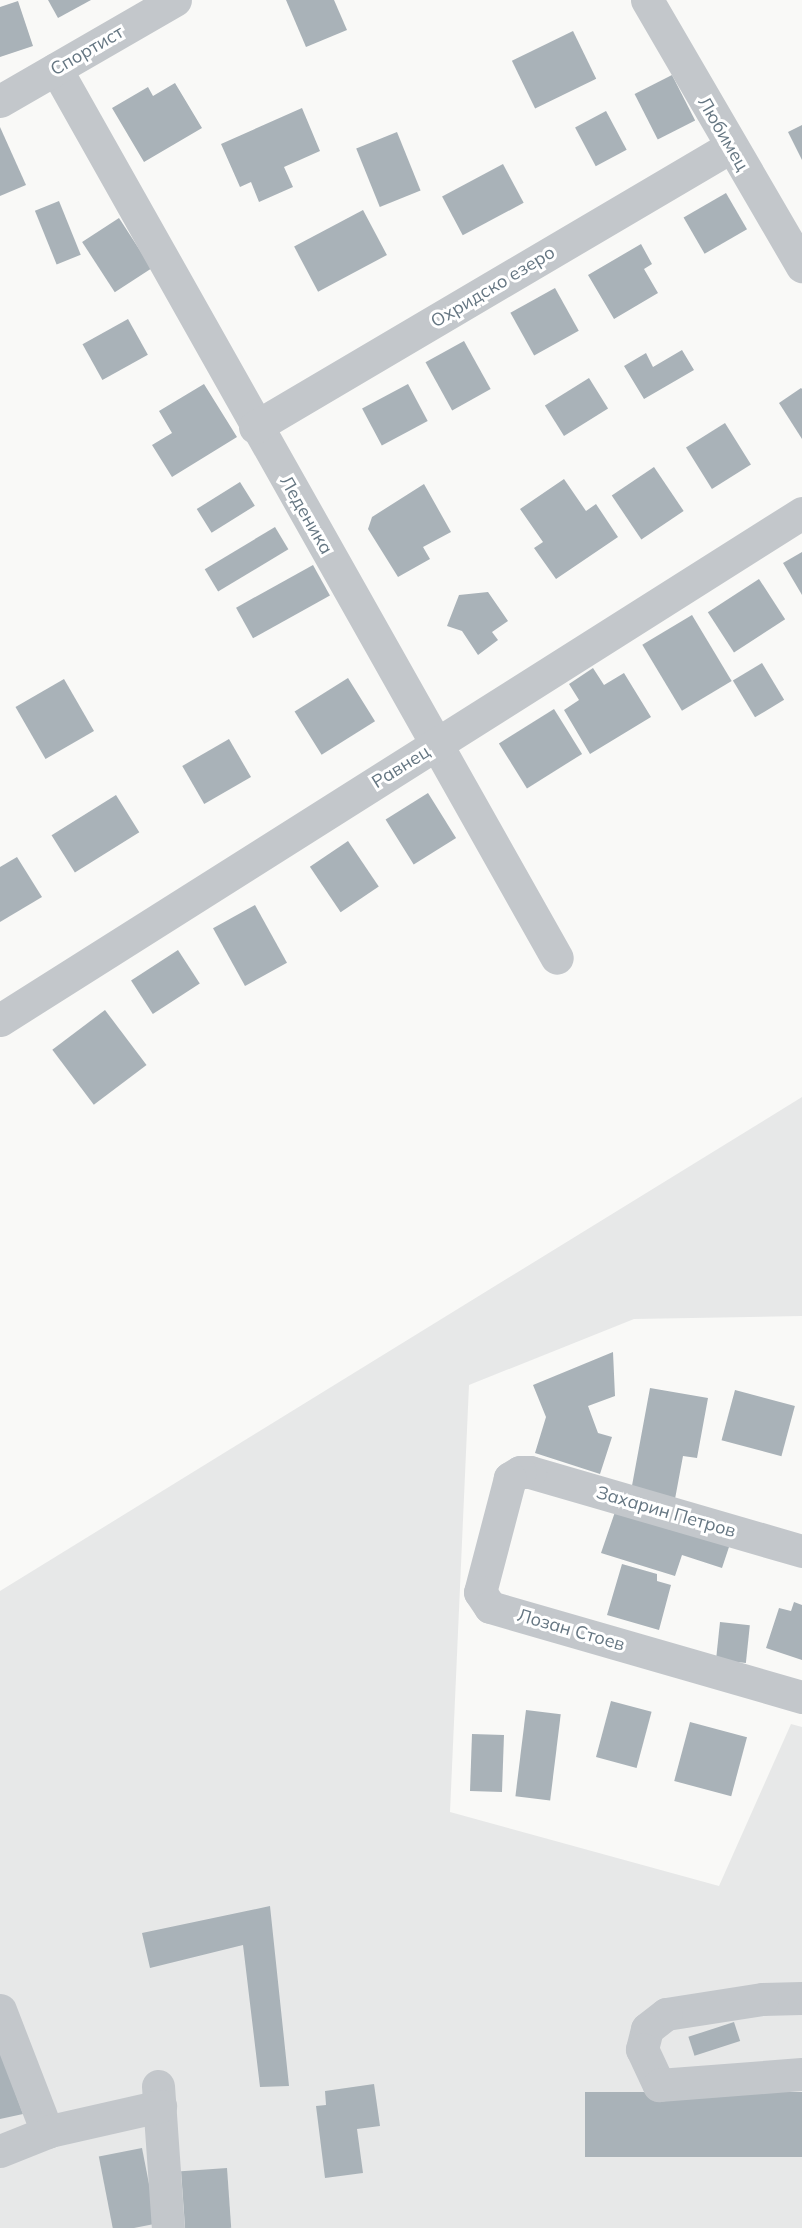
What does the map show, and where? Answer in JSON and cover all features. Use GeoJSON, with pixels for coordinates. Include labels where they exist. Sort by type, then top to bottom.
{"type":"FeatureCollection","features":[{"type":"Feature","properties":{"kind":"street","name":"Спортист"},"geometry":{"type":"LineString","coordinates":[[0,101],[175,0]]}},
{"type":"Feature","properties":{"kind":"street","name":"Любимец"},"geometry":{"type":"LineString","coordinates":[[647,0],[730,147],[802,266]]}},
{"type":"Feature","properties":{"kind":"street","name":"Леденика"},"geometry":{"type":"LineString","coordinates":[[57,69],[255,427],[558,958]]}},
{"type":"Feature","properties":{"kind":"street","name":"Охридско езеро"},"geometry":{"type":"LineString","coordinates":[[255,427],[730,147]]}},
{"type":"Feature","properties":{"kind":"street","name":"Равнец"},"geometry":{"type":"LineString","coordinates":[[0,1020],[802,513]]}},
{"type":"Feature","properties":{"kind":"street","name":"Лозан Стоев"},"geometry":{"type":"LineString","coordinates":[[530,1472],[520,1472],[510,1479],[480,1592],[483,1601],[490,1607],[802,1697]]}},
{"type":"Feature","properties":{"kind":"street","name":"Захарин Петров"},"geometry":{"type":"LineString","coordinates":[[530,1472],[802,1551]]}},
{"type":"Feature","properties":{"kind":"street"},"geometry":{"type":"LineString","coordinates":[[802,1998],[762,1999],[666,2014],[647,2029],[642,2049],[660,2085],[802,2074]]}},
{"type":"Feature","properties":{"kind":"street"},"geometry":{"type":"LineString","coordinates":[[0,2010],[47,2132]]}},
{"type":"Feature","properties":{"kind":"street"},"geometry":{"type":"LineString","coordinates":[[0,2151],[47,2132],[159,2096],[168,2228]]}},
{"type":"Feature","properties":{"kind":"shaded area"},"geometry":{"type":"Polygon","coordinates":[[[802,1097],[802,1316],[634,1319],[469,1385],[450,1812],[719,1886],[791,1724],[802,1727],[802,2228],[0,2228],[0,1591],[802,1097]]]}},
{"type":"Feature","properties":{"kind":"building"},"geometry":{"type":"Polygon","coordinates":[[[48,0],[91,0],[58,18],[48,0]]]}},
{"type":"Feature","properties":{"kind":"building"},"geometry":{"type":"Polygon","coordinates":[[[286,0],[334,0],[347,30],[306,47],[286,0]]]}},
{"type":"Feature","properties":{"kind":"building"},"geometry":{"type":"Polygon","coordinates":[[[18,1],[33,46],[0,57],[0,7],[18,1]]]}},
{"type":"Feature","properties":{"kind":"building"},"geometry":{"type":"Polygon","coordinates":[[[573,31],[596,79],[535,108],[512,61],[573,31]]]}},
{"type":"Feature","properties":{"kind":"building"},"geometry":{"type":"Polygon","coordinates":[[[672,75],[695,120],[658,140],[635,94],[672,75]]]}},
{"type":"Feature","properties":{"kind":"building"},"geometry":{"type":"Polygon","coordinates":[[[175,83],[202,128],[144,162],[112,108],[148,87],[153,96],[175,83]]]}},
{"type":"Feature","properties":{"kind":"building"},"geometry":{"type":"Polygon","coordinates":[[[302,108],[320,151],[284,167],[293,187],[259,202],[251,182],[240,187],[221,144],[302,108]]]}},
{"type":"Feature","properties":{"kind":"building"},"geometry":{"type":"Polygon","coordinates":[[[606,111],[627,150],[596,166],[575,127],[606,111]]]}},
{"type":"Feature","properties":{"kind":"building"},"geometry":{"type":"Polygon","coordinates":[[[802,125],[802,160],[788,132],[802,125]]]}},
{"type":"Feature","properties":{"kind":"building"},"geometry":{"type":"Polygon","coordinates":[[[0,127],[26,185],[0,196],[0,127]]]}},
{"type":"Feature","properties":{"kind":"building"},"geometry":{"type":"Polygon","coordinates":[[[397,132],[421,190],[380,207],[356,148],[397,132]]]}},
{"type":"Feature","properties":{"kind":"building"},"geometry":{"type":"Polygon","coordinates":[[[503,164],[524,203],[463,235],[442,196],[503,164]]]}},
{"type":"Feature","properties":{"kind":"building"},"geometry":{"type":"Polygon","coordinates":[[[726,193],[747,229],[705,254],[684,218],[726,193]]]}},
{"type":"Feature","properties":{"kind":"building"},"geometry":{"type":"Polygon","coordinates":[[[59,201],[81,255],[57,265],[35,211],[59,201]]]}},
{"type":"Feature","properties":{"kind":"building"},"geometry":{"type":"Polygon","coordinates":[[[363,210],[387,255],[318,292],[294,247],[363,210]]]}},
{"type":"Feature","properties":{"kind":"building"},"geometry":{"type":"Polygon","coordinates":[[[119,218],[152,268],[115,292],[82,242],[119,218]]]}},
{"type":"Feature","properties":{"kind":"building"},"geometry":{"type":"Polygon","coordinates":[[[641,244],[652,264],[644,269],[658,293],[614,319],[588,275],[641,244]]]}},
{"type":"Feature","properties":{"kind":"building"},"geometry":{"type":"Polygon","coordinates":[[[555,288],[579,331],[534,356],[510,313],[555,288]]]}},
{"type":"Feature","properties":{"kind":"building"},"geometry":{"type":"Polygon","coordinates":[[[128,319],[148,355],[102,380],[83,344],[128,319]]]}},
{"type":"Feature","properties":{"kind":"building"},"geometry":{"type":"Polygon","coordinates":[[[464,341],[491,389],[452,410],[426,362],[464,341]]]}},
{"type":"Feature","properties":{"kind":"building"},"geometry":{"type":"Polygon","coordinates":[[[682,350],[694,370],[644,399],[624,366],[646,353],[653,367],[682,350]]]}},
{"type":"Feature","properties":{"kind":"building"},"geometry":{"type":"Polygon","coordinates":[[[589,378],[608,409],[564,436],[545,406],[589,378]]]}},
{"type":"Feature","properties":{"kind":"building"},"geometry":{"type":"Polygon","coordinates":[[[204,384],[237,437],[172,477],[152,445],[172,433],[159,411],[204,384]]]}},
{"type":"Feature","properties":{"kind":"building"},"geometry":{"type":"Polygon","coordinates":[[[408,384],[428,421],[382,445],[362,408],[408,384]]]}},
{"type":"Feature","properties":{"kind":"building"},"geometry":{"type":"Polygon","coordinates":[[[802,389],[802,439],[779,403],[802,389]]]}},
{"type":"Feature","properties":{"kind":"building"},"geometry":{"type":"Polygon","coordinates":[[[725,423],[751,465],[712,489],[686,447],[725,423]]]}},
{"type":"Feature","properties":{"kind":"building"},"geometry":{"type":"Polygon","coordinates":[[[654,467],[684,511],[641,539],[612,496],[654,467]]]}},
{"type":"Feature","properties":{"kind":"building"},"geometry":{"type":"Polygon","coordinates":[[[564,479],[586,511],[596,504],[618,537],[556,579],[534,548],[543,542],[520,509],[564,479]]]}},
{"type":"Feature","properties":{"kind":"building"},"geometry":{"type":"Polygon","coordinates":[[[240,482],[255,506],[212,533],[197,509],[240,482]]]}},
{"type":"Feature","properties":{"kind":"building"},"geometry":{"type":"Polygon","coordinates":[[[424,484],[451,532],[423,547],[430,559],[398,577],[368,529],[372,517],[424,484]]]}},
{"type":"Feature","properties":{"kind":"building"},"geometry":{"type":"Polygon","coordinates":[[[275,527],[288,549],[218,592],[205,569],[275,527]]]}},
{"type":"Feature","properties":{"kind":"building"},"geometry":{"type":"Polygon","coordinates":[[[802,552],[802,595],[783,563],[802,552]]]}},
{"type":"Feature","properties":{"kind":"building"},"geometry":{"type":"Polygon","coordinates":[[[313,565],[330,596],[253,638],[236,608],[313,565]]]}},
{"type":"Feature","properties":{"kind":"building"},"geometry":{"type":"Polygon","coordinates":[[[759,579],[785,619],[734,652],[708,612],[759,579]]]}},
{"type":"Feature","properties":{"kind":"building"},"geometry":{"type":"Polygon","coordinates":[[[488,592],[508,621],[492,632],[498,640],[478,655],[462,631],[447,626],[459,595],[488,592]]]}},
{"type":"Feature","properties":{"kind":"building"},"geometry":{"type":"Polygon","coordinates":[[[692,615],[732,681],[682,711],[642,645],[692,615]]]}},
{"type":"Feature","properties":{"kind":"building"},"geometry":{"type":"Polygon","coordinates":[[[762,663],[784,700],[755,717],[733,681],[762,663]]]}},
{"type":"Feature","properties":{"kind":"building"},"geometry":{"type":"Polygon","coordinates":[[[593,668],[604,685],[624,673],[651,717],[590,754],[564,710],[579,700],[569,684],[593,668]]]}},
{"type":"Feature","properties":{"kind":"building"},"geometry":{"type":"Polygon","coordinates":[[[348,678],[375,721],[322,755],[295,711],[348,678]]]}},
{"type":"Feature","properties":{"kind":"building"},"geometry":{"type":"Polygon","coordinates":[[[64,679],[94,731],[46,759],[16,707],[64,679]]]}},
{"type":"Feature","properties":{"kind":"building"},"geometry":{"type":"Polygon","coordinates":[[[554,709],[582,754],[527,788],[499,743],[554,709]]]}},
{"type":"Feature","properties":{"kind":"building"},"geometry":{"type":"Polygon","coordinates":[[[229,739],[251,777],[204,804],[182,766],[229,739]]]}},
{"type":"Feature","properties":{"kind":"building"},"geometry":{"type":"Polygon","coordinates":[[[428,793],[456,838],[414,864],[386,819],[428,793]]]}},
{"type":"Feature","properties":{"kind":"building"},"geometry":{"type":"Polygon","coordinates":[[[116,795],[139,832],[75,873],[52,835],[116,795]]]}},
{"type":"Feature","properties":{"kind":"building"},"geometry":{"type":"Polygon","coordinates":[[[348,841],[379,887],[341,912],[310,867],[348,841]]]}},
{"type":"Feature","properties":{"kind":"building"},"geometry":{"type":"Polygon","coordinates":[[[17,857],[42,897],[0,922],[0,867],[17,857]]]}},
{"type":"Feature","properties":{"kind":"building"},"geometry":{"type":"Polygon","coordinates":[[[255,905],[287,963],[245,986],[213,928],[255,905]]]}},
{"type":"Feature","properties":{"kind":"building"},"geometry":{"type":"Polygon","coordinates":[[[178,950],[200,984],[153,1014],[131,980],[178,950]]]}},
{"type":"Feature","properties":{"kind":"building"},"geometry":{"type":"Polygon","coordinates":[[[105,1010],[147,1065],[94,1105],[52,1050],[105,1010]]]}},
{"type":"Feature","properties":{"kind":"building"},"geometry":{"type":"Polygon","coordinates":[[[613,1352],[615,1396],[588,1406],[598,1433],[612,1437],[600,1474],[535,1453],[546,1417],[533,1385],[613,1352]]]}},
{"type":"Feature","properties":{"kind":"building"},"geometry":{"type":"Polygon","coordinates":[[[650,1388],[708,1398],[697,1458],[683,1456],[675,1499],[631,1491],[650,1388]]]}},
{"type":"Feature","properties":{"kind":"building"},"geometry":{"type":"Polygon","coordinates":[[[735,1390],[795,1406],[781,1456],[722,1440],[735,1390]]]}},
{"type":"Feature","properties":{"kind":"building"},"geometry":{"type":"Polygon","coordinates":[[[616,1509],[730,1544],[722,1568],[682,1555],[675,1576],[601,1553],[616,1509]]]}},
{"type":"Feature","properties":{"kind":"building"},"geometry":{"type":"Polygon","coordinates":[[[622,1564],[657,1574],[657,1581],[671,1585],[659,1630],[607,1615],[622,1564]]]}},
{"type":"Feature","properties":{"kind":"building"},"geometry":{"type":"Polygon","coordinates":[[[794,1602],[802,1605],[802,1660],[766,1648],[779,1608],[791,1611],[794,1602]]]}},
{"type":"Feature","properties":{"kind":"building"},"geometry":{"type":"Polygon","coordinates":[[[720,1622],[750,1625],[746,1663],[716,1660],[720,1622]]]}},
{"type":"Feature","properties":{"kind":"building"},"geometry":{"type":"Polygon","coordinates":[[[611,1701],[652,1712],[637,1768],[596,1757],[611,1701]]]}},
{"type":"Feature","properties":{"kind":"building"},"geometry":{"type":"Polygon","coordinates":[[[526,1710],[561,1714],[550,1801],[515,1796],[526,1710]]]}},
{"type":"Feature","properties":{"kind":"building"},"geometry":{"type":"Polygon","coordinates":[[[690,1722],[747,1737],[731,1796],[674,1781],[690,1722]]]}},
{"type":"Feature","properties":{"kind":"building"},"geometry":{"type":"Polygon","coordinates":[[[472,1734],[504,1735],[502,1792],[470,1791],[472,1734]]]}},
{"type":"Feature","properties":{"kind":"building"},"geometry":{"type":"Polygon","coordinates":[[[270,1906],[289,2086],[260,2087],[243,1945],[150,1968],[142,1933],[270,1906]]]}},
{"type":"Feature","properties":{"kind":"building"},"geometry":{"type":"Polygon","coordinates":[[[734,2022],[740,2041],[695,2056],[688,2037],[734,2022]]]}},
{"type":"Feature","properties":{"kind":"building"},"geometry":{"type":"Polygon","coordinates":[[[0,2051],[23,2114],[0,2119],[0,2051]]]}},
{"type":"Feature","properties":{"kind":"building"},"geometry":{"type":"Polygon","coordinates":[[[374,2084],[380,2126],[357,2129],[363,2173],[325,2178],[316,2106],[326,2105],[325,2091],[374,2084]]]}},
{"type":"Feature","properties":{"kind":"building"},"geometry":{"type":"Polygon","coordinates":[[[585,2092],[802,2092],[802,2157],[585,2157],[585,2092]]]}},
{"type":"Feature","properties":{"kind":"building"},"geometry":{"type":"Polygon","coordinates":[[[142,2148],[157,2224],[134,2228],[113,2228],[99,2156],[142,2148]]]}},
{"type":"Feature","properties":{"kind":"building"},"geometry":{"type":"Polygon","coordinates":[[[227,2168],[231,2228],[185,2228],[181,2171],[227,2168]]]}}]}
